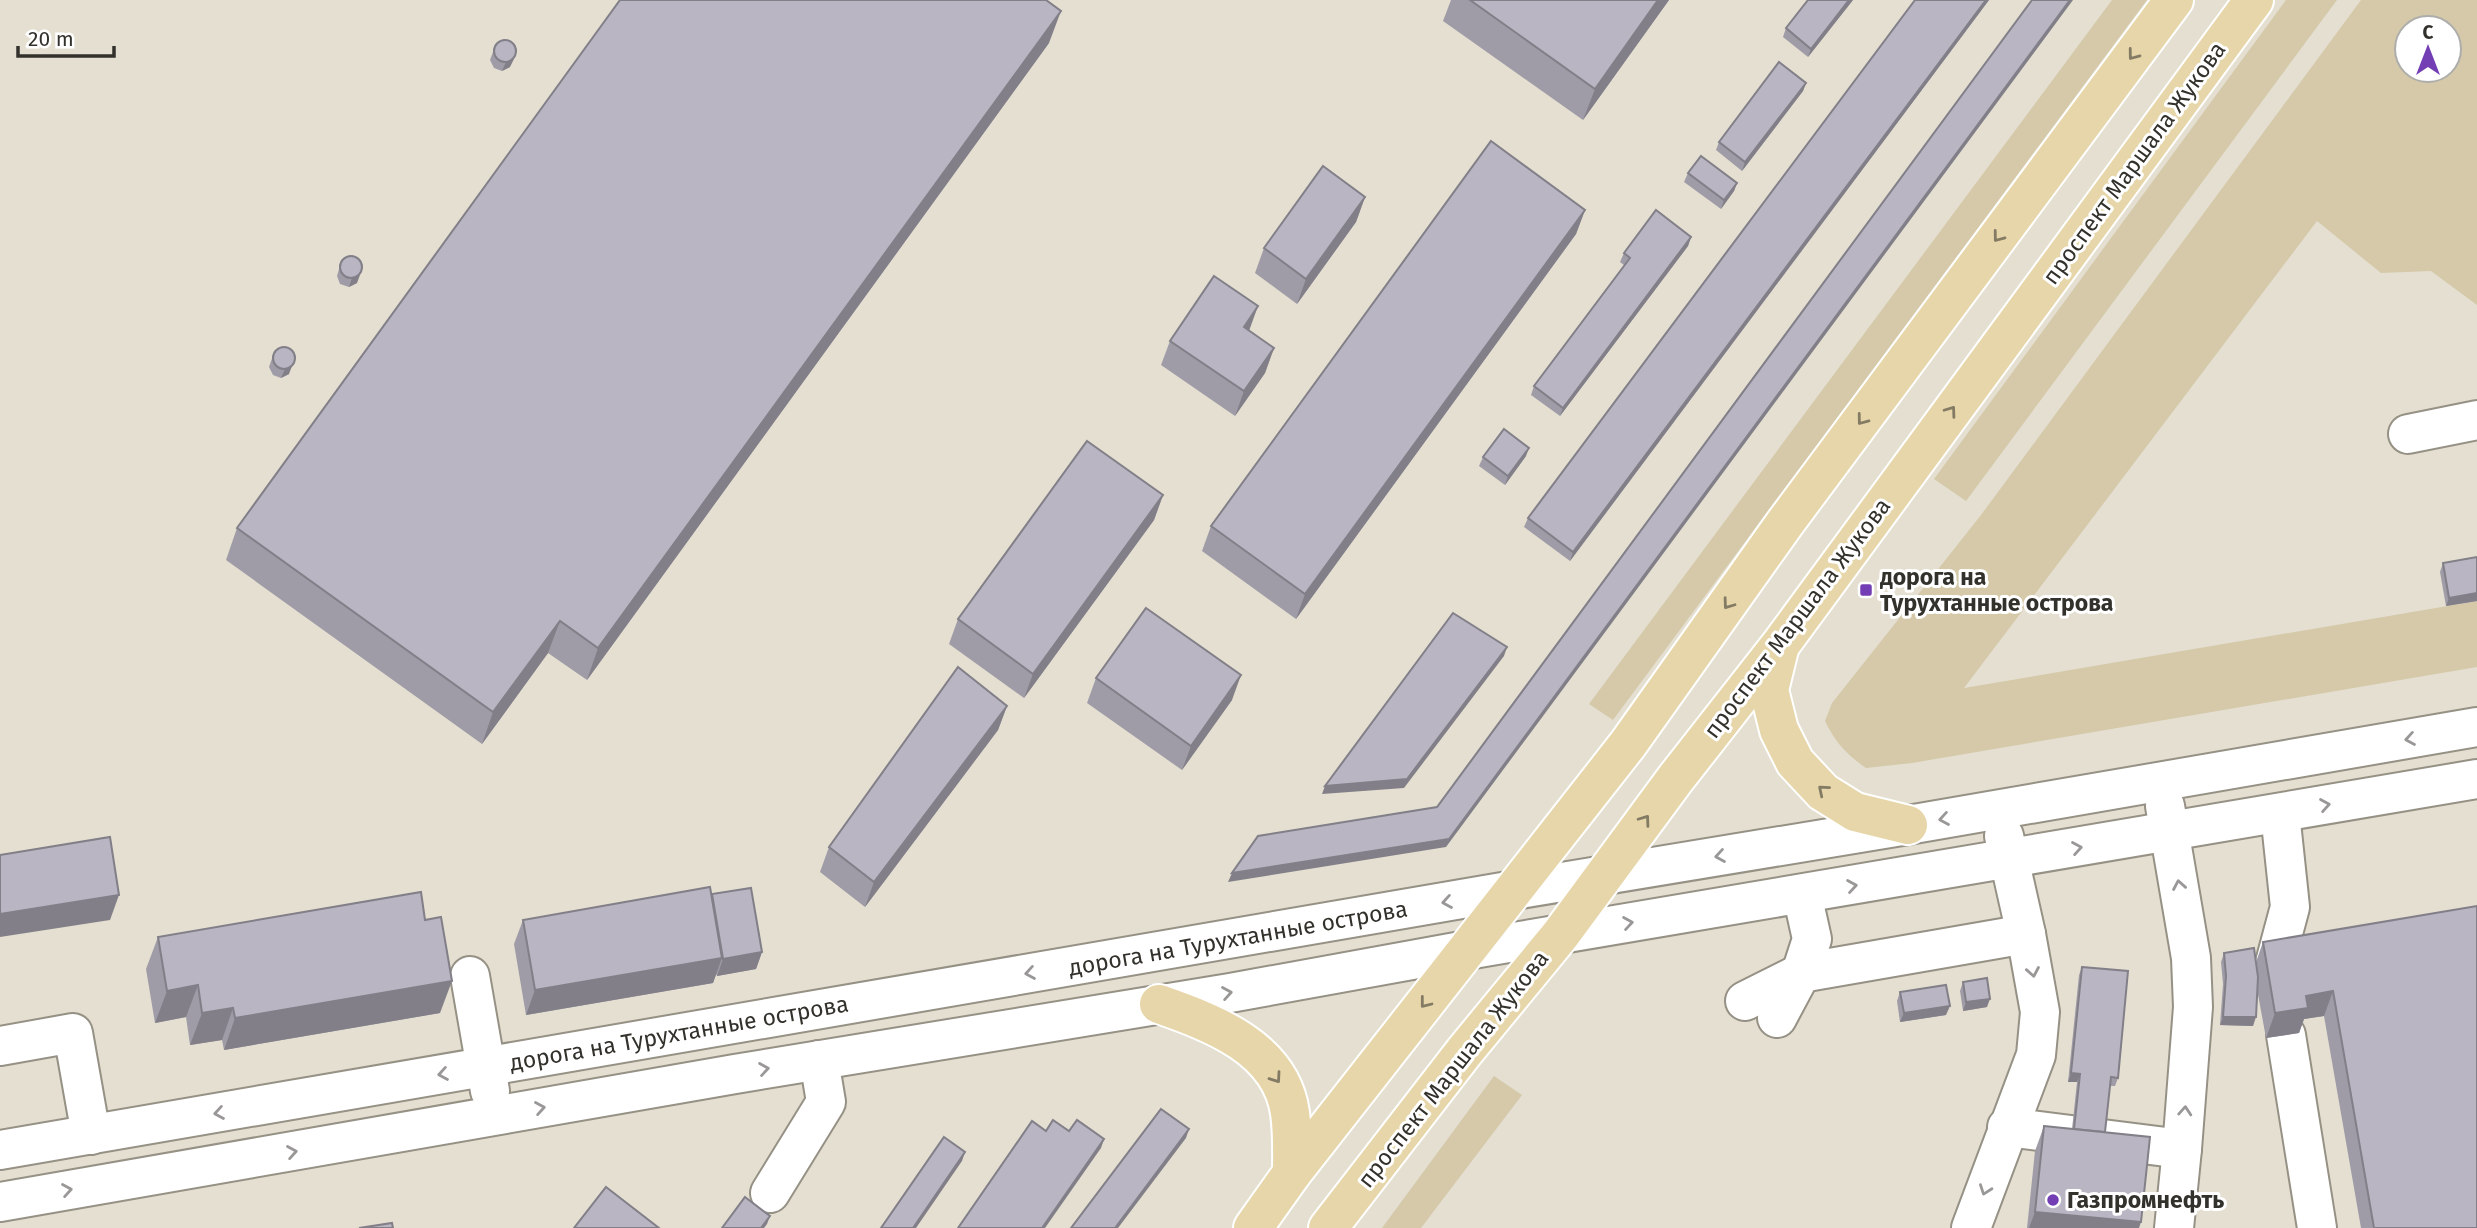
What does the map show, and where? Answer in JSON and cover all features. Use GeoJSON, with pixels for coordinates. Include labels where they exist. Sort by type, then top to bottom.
{"type":"FeatureCollection","features":[{"type":"Feature","properties":{"kind":"main road"},"geometry":{"type":"LineString","coordinates":[[1253,1228],[1292,1173],[1628,744],[1785,523],[2174,0]]}},
{"type":"Feature","properties":{"kind":"main road","name":"проспект Маршала Жукова"},"geometry":{"type":"LineString","coordinates":[[1328,1228],[1464,1052],[1560,934],[1780,644],[2255,0]]}},
{"type":"Feature","properties":{"kind":"main road"},"geometry":{"type":"LineString","coordinates":[[1780,644],[1769,691],[1779,730],[1795,762],[1823,792],[1855,812],[1908,825]]}},
{"type":"Feature","properties":{"kind":"main road"},"geometry":{"type":"LineString","coordinates":[[1159,1004],[1223,1028],[1259,1055],[1283,1086],[1290,1112],[1292,1173]]}},
{"type":"Feature","properties":{"kind":"street"},"geometry":{"type":"LineString","coordinates":[[2408,435],[2477,420]]}},
{"type":"Feature","properties":{"kind":"street","name":"дорога на Турухтанные острова"},"geometry":{"type":"LineString","coordinates":[[0,1150],[2477,727]]}},
{"type":"Feature","properties":{"kind":"street"},"geometry":{"type":"LineString","coordinates":[[0,1202],[819,1060],[2477,779]]}},
{"type":"Feature","properties":{"kind":"street"},"geometry":{"type":"LineString","coordinates":[[2161,782],[2191,958],[2193,1007],[2174,1228]]}},
{"type":"Feature","properties":{"kind":"street"},"geometry":{"type":"LineString","coordinates":[[1971,1228],[2036,1055],[2040,1012],[1999,810]]}},
{"type":"Feature","properties":{"kind":"street"},"geometry":{"type":"LineString","coordinates":[[2275,964],[2290,906],[2280,813]]}},
{"type":"Feature","properties":{"kind":"street"},"geometry":{"type":"LineString","coordinates":[[1761,1010],[1801,972],[1812,939],[1802,894]]}},
{"type":"Feature","properties":{"kind":"street"},"geometry":{"type":"LineString","coordinates":[[1801,972],[2026,934]]}},
{"type":"Feature","properties":{"kind":"street"},"geometry":{"type":"LineString","coordinates":[[470,976],[495,1116]]}},
{"type":"Feature","properties":{"kind":"street"},"geometry":{"type":"LineString","coordinates":[[0,1046],[73,1033],[91,1135]]}},
{"type":"Feature","properties":{"kind":"street"},"geometry":{"type":"LineString","coordinates":[[2286,1035],[2317,1228]]}},
{"type":"Feature","properties":{"kind":"street"},"geometry":{"type":"LineString","coordinates":[[770,1193],[826,1102],[819,1060]]}},
{"type":"Feature","properties":{"kind":"street"},"geometry":{"type":"LineString","coordinates":[[2007,1127],[2182,1149]]}},
{"type":"Feature","properties":{"kind":"shaded area"},"geometry":{"type":"Polygon","coordinates":[[[2112,0],[2147,0],[1613,720],[1589,704],[2112,0]]]}},
{"type":"Feature","properties":{"kind":"shaded area"},"geometry":{"type":"Polygon","coordinates":[[[2286,0],[2337,0],[1966,501],[1934,479],[2286,0]]]}},
{"type":"Feature","properties":{"kind":"shaded area"},"geometry":{"type":"Polygon","coordinates":[[[2361,0],[2477,0],[2477,305],[2431,271],[2381,273],[2317,221],[1964,688],[2477,601],[2477,667],[1912,763],[1866,768],[1842,748],[1829,729],[1825,721],[1832,703],[1981,515],[2361,0]]]}},
{"type":"Feature","properties":{"kind":"shaded area"},"geometry":{"type":"Polygon","coordinates":[[[1494,1076],[1522,1095],[1421,1228],[1382,1228],[1494,1076]]]}},
{"type":"Feature","properties":{"kind":"building"},"geometry":{"type":"Polygon","coordinates":[[[620,0],[1046,0],[1061,11],[598,648],[560,621],[493,712],[237,528],[620,0]]]}},
{"type":"Feature","properties":{"kind":"building"},"geometry":{"type":"Polygon","coordinates":[[[1470,0],[1658,0],[1595,89],[1470,0]]]}},
{"type":"Feature","properties":{"kind":"building"},"geometry":{"type":"Polygon","coordinates":[[[1808,0],[1849,0],[1811,49],[1786,28],[1808,0]]]}},
{"type":"Feature","properties":{"kind":"building"},"geometry":{"type":"Polygon","coordinates":[[[1915,0],[1986,0],[1573,552],[1528,518],[1915,0]]]}},
{"type":"Feature","properties":{"kind":"building"},"geometry":{"type":"Polygon","coordinates":[[[2032,0],[2070,0],[1449,839],[1232,873],[1258,836],[1437,807],[2032,0]]]}},
{"type":"Feature","properties":{"kind":"building"},"geometry":{"type":"Polygon","coordinates":[[[505,40],[513,43],[516,51],[513,59],[505,62],[497,59],[494,51],[497,43],[505,40]]]}},
{"type":"Feature","properties":{"kind":"building"},"geometry":{"type":"Polygon","coordinates":[[[1779,62],[1806,83],[1745,162],[1719,142],[1779,62]]]}},
{"type":"Feature","properties":{"kind":"building"},"geometry":{"type":"Polygon","coordinates":[[[1491,141],[1585,210],[1305,594],[1211,526],[1491,141]]]}},
{"type":"Feature","properties":{"kind":"building"},"geometry":{"type":"Polygon","coordinates":[[[1701,156],[1737,183],[1724,200],[1688,173],[1701,156]]]}},
{"type":"Feature","properties":{"kind":"building"},"geometry":{"type":"Polygon","coordinates":[[[1323,166],[1365,197],[1306,279],[1264,248],[1323,166]]]}},
{"type":"Feature","properties":{"kind":"building"},"geometry":{"type":"Polygon","coordinates":[[[1656,210],[1691,237],[1563,408],[1534,386],[1630,258],[1624,253],[1656,210]]]}},
{"type":"Feature","properties":{"kind":"building"},"geometry":{"type":"Polygon","coordinates":[[[351,256],[359,259],[362,267],[359,275],[351,278],[343,275],[340,267],[343,259],[351,256]]]}},
{"type":"Feature","properties":{"kind":"building"},"geometry":{"type":"Polygon","coordinates":[[[1214,276],[1258,306],[1244,327],[1274,348],[1244,391],[1170,341],[1214,276]]]}},
{"type":"Feature","properties":{"kind":"building"},"geometry":{"type":"Polygon","coordinates":[[[284,347],[292,350],[295,358],[292,366],[284,369],[276,366],[273,358],[276,350],[284,347]]]}},
{"type":"Feature","properties":{"kind":"building"},"geometry":{"type":"Polygon","coordinates":[[[1504,429],[1529,448],[1508,476],[1483,457],[1504,429]]]}},
{"type":"Feature","properties":{"kind":"building"},"geometry":{"type":"Polygon","coordinates":[[[1087,441],[1163,495],[1033,674],[958,619],[1087,441]]]}},
{"type":"Feature","properties":{"kind":"building"},"geometry":{"type":"Polygon","coordinates":[[[2477,557],[2477,593],[2449,598],[2443,563],[2477,557]]]}},
{"type":"Feature","properties":{"kind":"building"},"geometry":{"type":"Polygon","coordinates":[[[1146,608],[1241,675],[1191,746],[1096,678],[1146,608]]]}},
{"type":"Feature","properties":{"kind":"building"},"geometry":{"type":"Polygon","coordinates":[[[1453,613],[1507,647],[1407,779],[1325,786],[1453,613]]]}},
{"type":"Feature","properties":{"kind":"building"},"geometry":{"type":"Polygon","coordinates":[[[958,667],[1007,706],[874,882],[829,847],[958,667]]]}},
{"type":"Feature","properties":{"kind":"building"},"geometry":{"type":"Polygon","coordinates":[[[110,837],[119,895],[0,914],[0,855],[110,837]]]}},
{"type":"Feature","properties":{"kind":"building"},"geometry":{"type":"Polygon","coordinates":[[[710,887],[722,958],[535,990],[523,920],[710,887]]]}},
{"type":"Feature","properties":{"kind":"building"},"geometry":{"type":"Polygon","coordinates":[[[751,888],[762,952],[723,959],[712,894],[751,888]]]}},
{"type":"Feature","properties":{"kind":"building"},"geometry":{"type":"Polygon","coordinates":[[[421,892],[425,920],[441,917],[452,981],[235,1018],[233,1008],[202,1013],[198,985],[167,991],[158,937],[421,892]]]}},
{"type":"Feature","properties":{"kind":"building"},"geometry":{"type":"Polygon","coordinates":[[[2477,906],[2477,1228],[2374,1228],[2333,991],[2306,996],[2308,1008],[2275,1013],[2263,942],[2477,906]]]}},
{"type":"Feature","properties":{"kind":"building"},"geometry":{"type":"Polygon","coordinates":[[[2254,948],[2258,977],[2256,1017],[2223,1017],[2226,976],[2224,953],[2254,948]]]}},
{"type":"Feature","properties":{"kind":"building"},"geometry":{"type":"Polygon","coordinates":[[[2082,967],[2128,971],[2118,1078],[2111,1077],[2105,1132],[2074,1129],[2080,1074],[2071,1073],[2082,967]]]}},
{"type":"Feature","properties":{"kind":"building"},"geometry":{"type":"Polygon","coordinates":[[[1987,978],[1990,999],[1966,1002],[1963,982],[1987,978]]]}},
{"type":"Feature","properties":{"kind":"building"},"geometry":{"type":"Polygon","coordinates":[[[1946,985],[1950,1006],[1904,1013],[1900,992],[1946,985]]]}},
{"type":"Feature","properties":{"kind":"building"},"geometry":{"type":"Polygon","coordinates":[[[1161,1109],[1189,1129],[1115,1228],[1071,1228],[1161,1109]]]}},
{"type":"Feature","properties":{"kind":"building"},"geometry":{"type":"Polygon","coordinates":[[[1053,1120],[1069,1131],[1077,1120],[1104,1139],[1042,1228],[958,1228],[1032,1121],[1046,1131],[1053,1120]]]}},
{"type":"Feature","properties":{"kind":"building"},"geometry":{"type":"Polygon","coordinates":[[[2044,1126],[2150,1137],[2141,1222],[2035,1212],[2044,1126]]]}},
{"type":"Feature","properties":{"kind":"building"},"geometry":{"type":"Polygon","coordinates":[[[944,1137],[965,1152],[913,1228],[881,1228],[944,1137]]]}},
{"type":"Feature","properties":{"kind":"building"},"geometry":{"type":"Polygon","coordinates":[[[606,1187],[659,1228],[574,1228],[606,1187]]]}},
{"type":"Feature","properties":{"kind":"building"},"geometry":{"type":"Polygon","coordinates":[[[745,1197],[770,1216],[761,1228],[722,1228],[745,1197]]]}},
{"type":"Feature","properties":{"kind":"building"},"geometry":{"type":"Polygon","coordinates":[[[392,1223],[393,1228],[359,1228],[392,1223]]]}},
{"type":"Feature","properties":{"kind":"place","name":"дорога на Турухтанные острова"},"geometry":{"type":"Point","coordinates":[1866,590]}},
{"type":"Feature","properties":{"kind":"place","name":"Газпромнефть"},"geometry":{"type":"Point","coordinates":[2053,1200]}}]}
